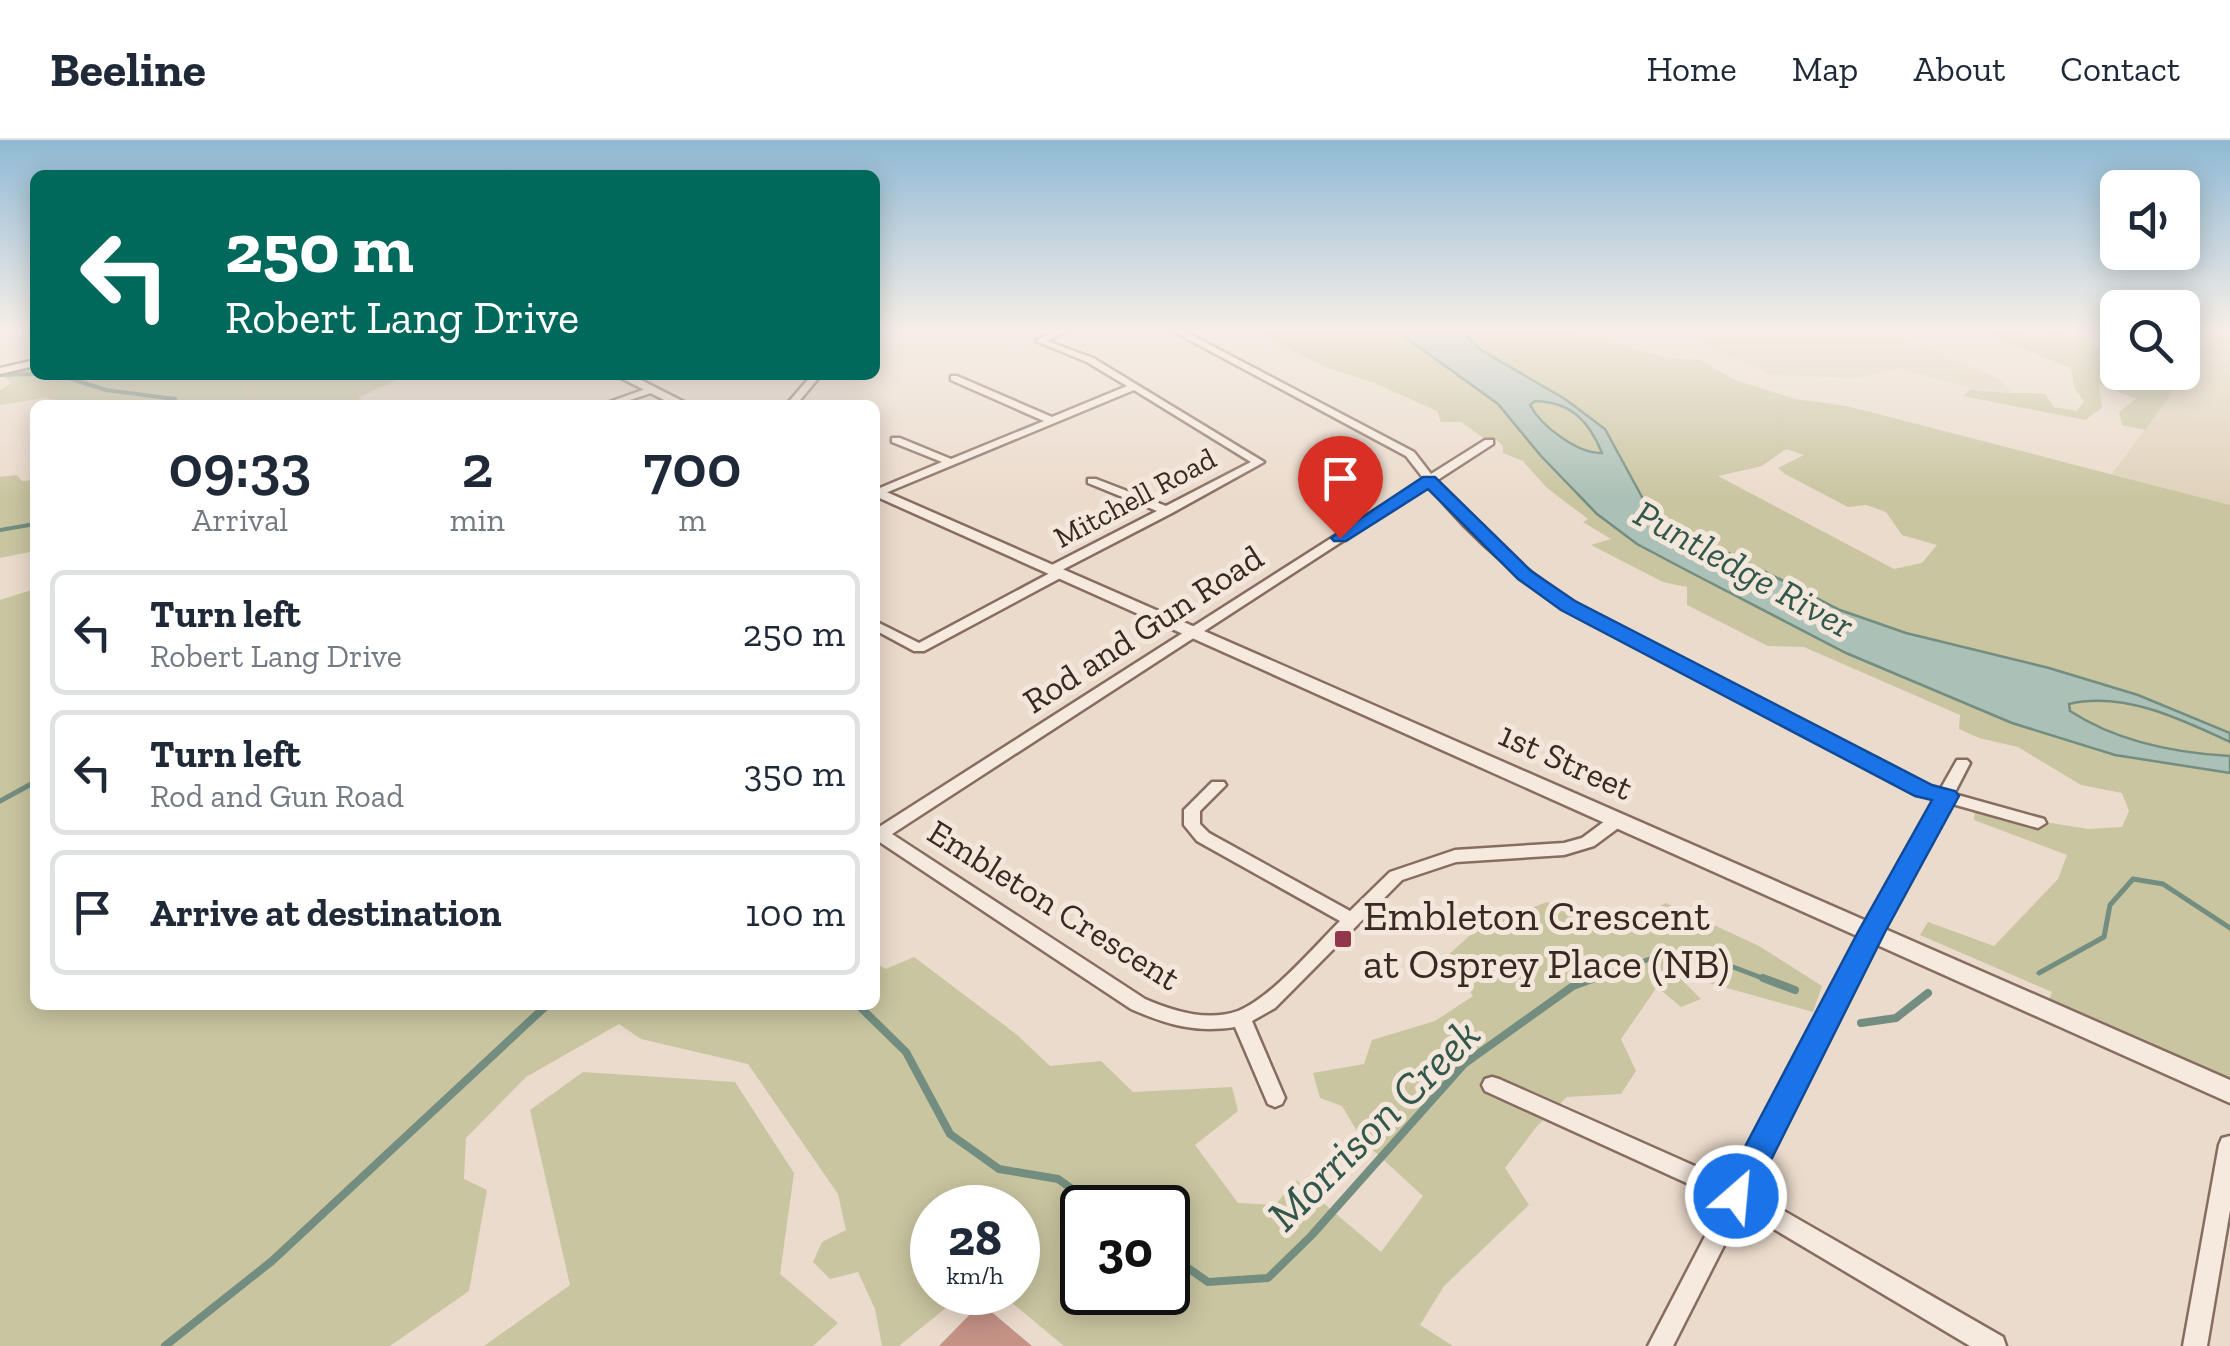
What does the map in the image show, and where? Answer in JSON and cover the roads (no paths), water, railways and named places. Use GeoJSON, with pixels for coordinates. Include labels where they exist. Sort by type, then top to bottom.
{"type":"FeatureCollection","features":[{"type":"Feature","properties":{"kind":"street"},"geometry":{"type":"LineString","coordinates":[[642,385],[673,400]]}},
{"type":"Feature","properties":{"kind":"street"},"geometry":{"type":"LineString","coordinates":[[971,385],[1050,420]]}},
{"type":"Feature","properties":{"kind":"street","name":"Mitchell Road"},"geometry":{"type":"LineString","coordinates":[[880,628],[918,648],[1258,462],[1131,385]]}},
{"type":"Feature","properties":{"kind":"street"},"geometry":{"type":"LineString","coordinates":[[1280,385],[1410,454],[1429,481],[1524,575],[1568,606],[1924,790],[2038,823]]}},
{"type":"Feature","properties":{"kind":"street"},"geometry":{"type":"LineString","coordinates":[[880,490],[1134,387]]}},
{"type":"Feature","properties":{"kind":"street"},"geometry":{"type":"LineString","coordinates":[[621,400],[652,390]]}},
{"type":"Feature","properties":{"kind":"street"},"geometry":{"type":"LineString","coordinates":[[896,440],[950,462]]}},
{"type":"Feature","properties":{"kind":"street","name":"Rod and Gun Road"},"geometry":{"type":"LineString","coordinates":[[880,831],[1489,442]]}},
{"type":"Feature","properties":{"kind":"street"},"geometry":{"type":"LineString","coordinates":[[1092,481],[1168,510]]}},
{"type":"Feature","properties":{"kind":"street","name":"1st Street"},"geometry":{"type":"LineString","coordinates":[[880,492],[2230,1092]]}},
{"type":"Feature","properties":{"kind":"street"},"geometry":{"type":"LineString","coordinates":[[1660,1346],[1962,762]]}},
{"type":"Feature","properties":{"kind":"street"},"geometry":{"type":"LineString","coordinates":[[1218,785],[1192,810],[1192,825],[1204,837],[1352,920]]}},
{"type":"Feature","properties":{"kind":"street"},"geometry":{"type":"LineString","coordinates":[[1275,1098],[1241,1018],[1268,1003],[1396,876],[1455,856],[1564,849],[1588,842],[1615,822]]}},
{"type":"Feature","properties":{"kind":"street","name":"Embleton Crescent"},"geometry":{"type":"LineString","coordinates":[[880,833],[1138,1004],[1171,1018],[1211,1023],[1241,1018]]}},
{"type":"Feature","properties":{"kind":"street"},"geometry":{"type":"LineString","coordinates":[[1492,1085],[1736,1196],[1994,1346]]}},
{"type":"Feature","properties":{"kind":"street"},"geometry":{"type":"LineString","coordinates":[[2195,1346],[2230,1145]]}},
{"type":"Feature","properties":{"kind":"water","name":"Puntledge River"},"geometry":{"type":"Polygon","coordinates":[[[1472,385],[1541,385],[1565,399],[1605,429],[1648,508],[1840,610],[1906,633],[2049,668],[2138,695],[2230,733],[2230,742],[2172,716],[2131,704],[2069,704],[2070,711],[2126,738],[2188,752],[2230,756],[2230,773],[2115,755],[2012,723],[1846,653],[1637,544],[1597,514],[1498,404],[1472,385]],[[1535,401],[1530,405],[1561,437],[1582,449],[1602,453],[1585,423],[1559,405],[1535,401]]]}},
{"type":"Feature","properties":{"kind":"waterway","name":"Morrison Creek"},"geometry":{"type":"LineString","coordinates":[[91,385],[176,400]]}},
{"type":"Feature","properties":{"kind":"waterway"},"geometry":{"type":"LineString","coordinates":[[0,530],[30,525]]}},
{"type":"Feature","properties":{"kind":"waterway"},"geometry":{"type":"LineString","coordinates":[[0,801],[30,785]]}},
{"type":"Feature","properties":{"kind":"waterway","name":"Morrison Creek"},"geometry":{"type":"LineString","coordinates":[[2039,973],[2104,937],[2110,905],[2133,879],[2163,884],[2230,928]]}},
{"type":"Feature","properties":{"kind":"waterway","name":"Morrison Creek"},"geometry":{"type":"LineString","coordinates":[[1588,981],[1661,955],[1733,967],[1770,981]]}},
{"type":"Feature","properties":{"kind":"waterway","name":"Morrison Creek"},"geometry":{"type":"LineString","coordinates":[[1190,1269],[1208,1282],[1268,1278],[1311,1236],[1464,1064],[1573,986],[1595,978]]}},
{"type":"Feature","properties":{"kind":"waterway","name":"Morrison Creek"},"geometry":{"type":"LineString","coordinates":[[1763,978],[1795,990]]}},
{"type":"Feature","properties":{"kind":"waterway","name":"Morrison Creek"},"geometry":{"type":"LineString","coordinates":[[1861,1023],[1896,1018],[1928,993]]}},
{"type":"Feature","properties":{"kind":"waterway"},"geometry":{"type":"LineString","coordinates":[[165,1346],[272,1261],[542,1010]]}},
{"type":"Feature","properties":{"kind":"waterway","name":"Morrison Creek"},"geometry":{"type":"LineString","coordinates":[[863,1010],[906,1052],[950,1134],[999,1169],[1058,1179],[1066,1185]]}},
{"type":"Feature","properties":{"kind":"place","name":"Embleton Crescent at Osprey Place (NB)"},"geometry":{"type":"Point","coordinates":[1343,939]}}]}
